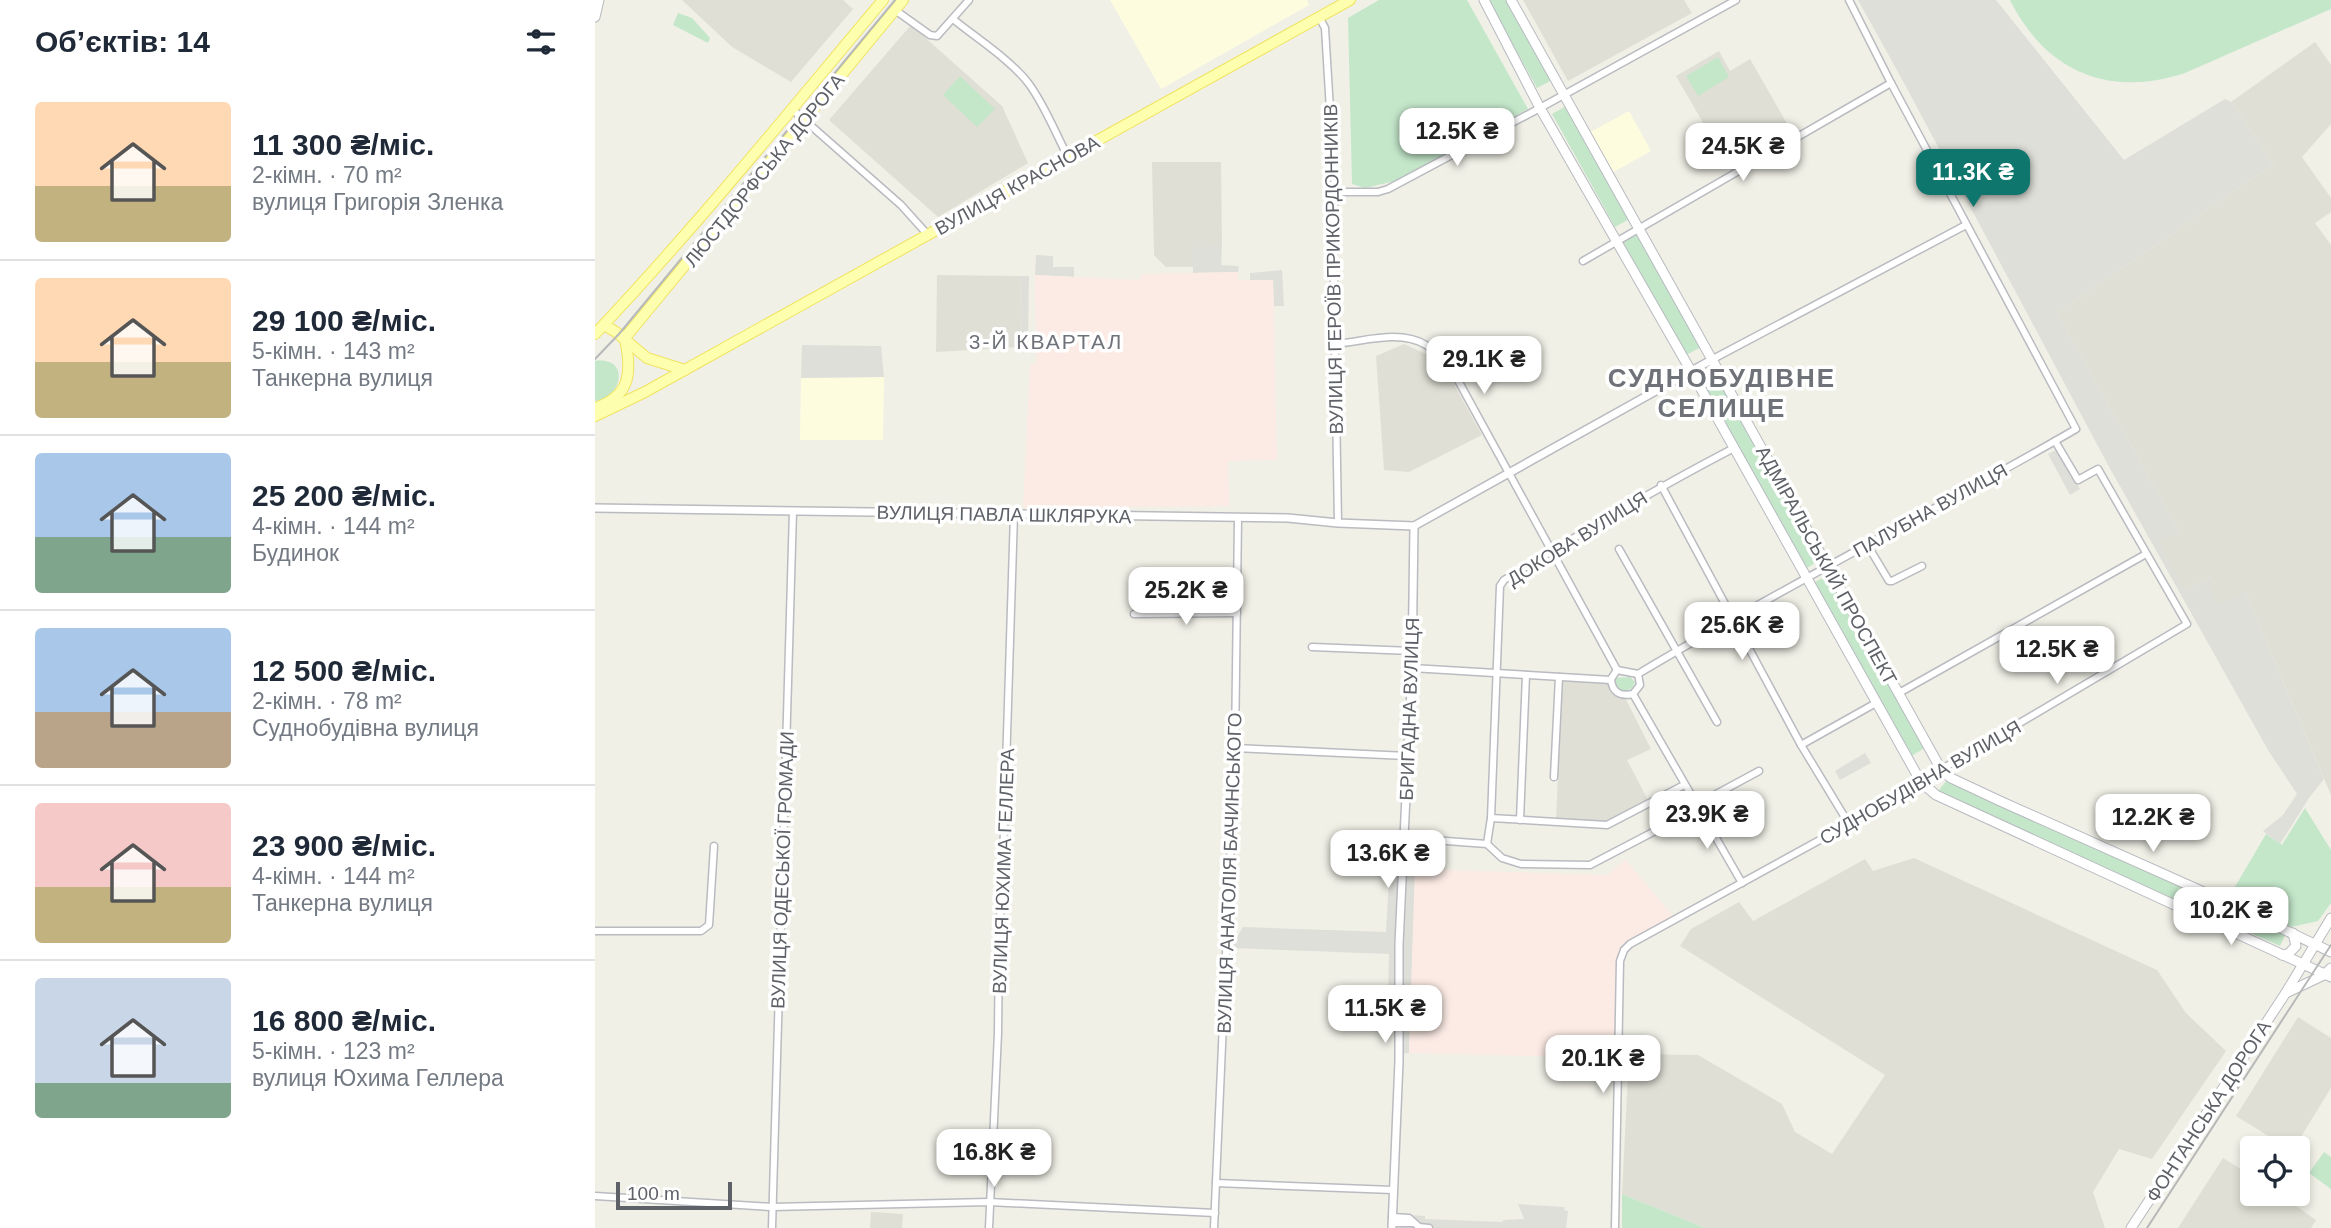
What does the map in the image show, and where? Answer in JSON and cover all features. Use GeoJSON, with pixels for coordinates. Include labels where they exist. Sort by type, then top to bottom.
{"type":"FeatureCollection","features":[{"type":"Feature","properties":{"kind":"main road"},"geometry":{"type":"LineString","coordinates":[[595,17],[599,0]]}},
{"type":"Feature","properties":{"kind":"main road","name":"ЛЮСТДОРФСЬКА ДОРОГА"},"geometry":{"type":"LineString","coordinates":[[595,334],[599,323],[793,110],[883,0]]}},
{"type":"Feature","properties":{"kind":"main road","name":"ЛЮСТДОРФСЬКА ДОРОГА"},"geometry":{"type":"LineString","coordinates":[[620,335],[903,0]]}},
{"type":"Feature","properties":{"kind":"main road","name":"ВУЛИЦЯ КРАСНОВА"},"geometry":{"type":"LineString","coordinates":[[598,412],[635,397],[685,370],[1350,0]]}},
{"type":"Feature","properties":{"kind":"main road","name":"АДМІРАЛЬСЬКИЙ ПРОСПЕКТ"},"geometry":{"type":"LineString","coordinates":[[1484,0],[1540,108],[1921,782],[1936,795],[2302,965],[2328,973]]}},
{"type":"Feature","properties":{"kind":"main road","name":"АДМІРАЛЬСЬКИЙ ПРОСПЕКТ"},"geometry":{"type":"LineString","coordinates":[[1511,0],[1942,771]]}},
{"type":"Feature","properties":{"kind":"main road"},"geometry":{"type":"LineString","coordinates":[[599,323],[620,335],[647,358],[685,370]]}},
{"type":"Feature","properties":{"kind":"main road"},"geometry":{"type":"LineString","coordinates":[[598,412],[614,399],[627,381],[628,356],[620,335]]}},
{"type":"Feature","properties":{"kind":"main road"},"geometry":{"type":"LineString","coordinates":[[1942,771],[1951,778],[2090,843],[2331,952]]}},
{"type":"Feature","properties":{"kind":"main road"},"geometry":{"type":"LineString","coordinates":[[2315,943],[2331,919]]}},
{"type":"Feature","properties":{"kind":"main road"},"geometry":{"type":"LineString","coordinates":[[2331,919],[2331,927]]}},
{"type":"Feature","properties":{"kind":"main road"},"geometry":{"type":"LineString","coordinates":[[2282,955],[2293,951],[2293,933]]}},
{"type":"Feature","properties":{"kind":"main road","name":"ФОНТАНСЬКА ДОРОГА"},"geometry":{"type":"LineString","coordinates":[[2131,1228],[2285,994],[2315,943]]}},
{"type":"Feature","properties":{"kind":"main road"},"geometry":{"type":"LineString","coordinates":[[2285,994],[2328,973]]}},
{"type":"Feature","properties":{"kind":"street"},"geometry":{"type":"LineString","coordinates":[[895,10],[930,35],[937,36],[968,0]]}},
{"type":"Feature","properties":{"kind":"street"},"geometry":{"type":"LineString","coordinates":[[1335,192],[1378,192],[1388,189],[1736,0]]}},
{"type":"Feature","properties":{"kind":"street"},"geometry":{"type":"LineString","coordinates":[[1414,526],[1713,359],[1966,225],[1849,0]]}},
{"type":"Feature","properties":{"kind":"street","name":"ВУЛИЦЯ ГЕРОЇВ ПРИКОРДОННИКІВ"},"geometry":{"type":"LineString","coordinates":[[1319,17],[1325,28],[1335,192],[1334,344],[1338,523]]}},
{"type":"Feature","properties":{"kind":"street"},"geometry":{"type":"LineString","coordinates":[[953,19],[1028,83],[1047,113],[1068,157]]}},
{"type":"Feature","properties":{"kind":"street"},"geometry":{"type":"LineString","coordinates":[[1583,261],[1891,83]]}},
{"type":"Feature","properties":{"kind":"street"},"geometry":{"type":"LineString","coordinates":[[793,110],[901,205],[928,235]]}},
{"type":"Feature","properties":{"kind":"street","name":"ПАЛУБНА ВУЛИЦЯ"},"geometry":{"type":"LineString","coordinates":[[1638,674],[1733,618],[2076,429],[1966,225]]}},
{"type":"Feature","properties":{"kind":"street"},"geometry":{"type":"LineString","coordinates":[[1334,344],[1388,337],[1407,338],[1425,344],[1448,362],[1617,670]]}},
{"type":"Feature","properties":{"kind":"street"},"geometry":{"type":"LineString","coordinates":[[1899,693],[2146,554],[2098,470],[2078,480],[2055,441]]}},
{"type":"Feature","properties":{"kind":"street","name":"ДОКОВА ВУЛИЦЯ"},"geometry":{"type":"LineString","coordinates":[[1487,844],[1491,818],[1500,586],[1504,580],[1661,485],[1734,448]]}},
{"type":"Feature","properties":{"kind":"street"},"geometry":{"type":"LineString","coordinates":[[1661,485],[1801,745],[1849,824]]}},
{"type":"Feature","properties":{"kind":"street","name":"ВУЛИЦЯ ПАВЛА ШКЛЯРУКА"},"geometry":{"type":"LineString","coordinates":[[595,508],[1238,517],[1414,526]]}},
{"type":"Feature","properties":{"kind":"street","name":"ВУЛИЦЯ ОДЕСЬКОЇ ГРОМАДИ"},"geometry":{"type":"LineString","coordinates":[[772,1228],[793,511]]}},
{"type":"Feature","properties":{"kind":"street","name":"ВУЛИЦЯ ЮХИМА ГЕЛЛЕРА"},"geometry":{"type":"LineString","coordinates":[[989,1228],[998,1033],[1014,514]]}},
{"type":"Feature","properties":{"kind":"street","name":"ВУЛИЦЯ АНАТОЛІЯ БАЧИНСЬКОГО"},"geometry":{"type":"LineString","coordinates":[[1214,1228],[1235,748],[1238,517]]}},
{"type":"Feature","properties":{"kind":"street","name":"БРИГАДНА ВУЛИЦЯ"},"geometry":{"type":"LineString","coordinates":[[1392,1223],[1399,1061],[1399,944],[1412,668],[1414,526]]}},
{"type":"Feature","properties":{"kind":"street"},"geometry":{"type":"LineString","coordinates":[[1868,546],[1889,581],[1922,566]]}},
{"type":"Feature","properties":{"kind":"street"},"geometry":{"type":"LineString","coordinates":[[1619,549],[1717,722]]}},
{"type":"Feature","properties":{"kind":"street","name":"СУДНОБУДІВНА ВУЛИЦЯ"},"geometry":{"type":"LineString","coordinates":[[1615,1228],[1620,961],[1624,950],[1630,944],[1942,771],[2186,624],[2146,554]]}},
{"type":"Feature","properties":{"kind":"street"},"geometry":{"type":"LineString","coordinates":[[1134,614],[1237,613]]}},
{"type":"Feature","properties":{"kind":"street"},"geometry":{"type":"LineString","coordinates":[[1313,647],[1412,651]]}},
{"type":"Feature","properties":{"kind":"street"},"geometry":{"type":"LineString","coordinates":[[1412,668],[1611,680]]}},
{"type":"Feature","properties":{"kind":"street"},"geometry":{"type":"LineString","coordinates":[[1617,670],[1638,674],[1640,685],[1633,694],[1620,695],[1615,691],[1611,680],[1617,670]]}},
{"type":"Feature","properties":{"kind":"street"},"geometry":{"type":"LineString","coordinates":[[1520,820],[1526,676]]}},
{"type":"Feature","properties":{"kind":"street"},"geometry":{"type":"LineString","coordinates":[[1554,777],[1559,677]]}},
{"type":"Feature","properties":{"kind":"street"},"geometry":{"type":"LineString","coordinates":[[1633,694],[1742,883]]}},
{"type":"Feature","properties":{"kind":"street"},"geometry":{"type":"LineString","coordinates":[[1801,745],[1876,703]]}},
{"type":"Feature","properties":{"kind":"street"},"geometry":{"type":"LineString","coordinates":[[1235,748],[1407,756]]}},
{"type":"Feature","properties":{"kind":"street"},"geometry":{"type":"LineString","coordinates":[[1405,838],[1487,844],[1502,858],[1521,864],[1590,865],[1676,820],[1696,805],[1759,771]]}},
{"type":"Feature","properties":{"kind":"street"},"geometry":{"type":"LineString","coordinates":[[1491,818],[1607,825],[1684,785]]}},
{"type":"Feature","properties":{"kind":"street"},"geometry":{"type":"LineString","coordinates":[[595,931],[705,929],[709,925],[714,846]]}},
{"type":"Feature","properties":{"kind":"street"},"geometry":{"type":"LineString","coordinates":[[1216,1183],[1392,1190]]}},
{"type":"Feature","properties":{"kind":"street"},"geometry":{"type":"LineString","coordinates":[[595,1196],[772,1207],[989,1202],[1215,1213]]}},
{"type":"Feature","properties":{"kind":"street"},"geometry":{"type":"LineString","coordinates":[[1392,1223],[1409,1218],[1419,1227],[1429,1228]]}},
{"type":"Feature","properties":{"kind":"shaded area"},"geometry":{"type":"Polygon","coordinates":[[[682,0],[843,0],[853,9],[791,82],[732,47],[682,0]]]}},
{"type":"Feature","properties":{"kind":"shaded area"},"geometry":{"type":"Polygon","coordinates":[[[1110,0],[1307,0],[1309,5],[1161,89],[1110,0]]]}},
{"type":"Feature","properties":{"kind":"shaded area"},"geometry":{"type":"Polygon","coordinates":[[[1523,0],[1684,0],[1692,13],[1568,81],[1523,0]]]}},
{"type":"Feature","properties":{"kind":"shaded area"},"geometry":{"type":"Polygon","coordinates":[[[1858,0],[1996,0],[2124,160],[2225,99],[2231,102],[2274,164],[2057,313],[2180,532],[2185,590],[2210,576],[2215,585],[2245,591],[2324,779],[2280,844],[2263,831],[2283,815],[2297,794],[2268,750],[2107,463],[1858,0]]]}},
{"type":"Feature","properties":{"kind":"shaded area"},"geometry":{"type":"Polygon","coordinates":[[[911,25],[1002,106],[1028,163],[938,217],[829,120],[911,25]]]}},
{"type":"Feature","properties":{"kind":"shaded area"},"geometry":{"type":"Polygon","coordinates":[[[2315,42],[2331,65],[2331,124],[2302,157],[2331,198],[2331,212],[2315,223],[2331,245],[2331,795],[2245,591],[2219,604],[2210,589],[2215,585],[2210,576],[2185,590],[2159,543],[2180,532],[2057,313],[2274,164],[2231,102],[2315,42]]]}},
{"type":"Feature","properties":{"kind":"shaded area"},"geometry":{"type":"Polygon","coordinates":[[[1719,51],[1730,71],[1750,59],[1793,134],[1731,171],[1676,76],[1719,51]]]}},
{"type":"Feature","properties":{"kind":"shaded area"},"geometry":{"type":"Polygon","coordinates":[[[1629,111],[1651,151],[1608,175],[1585,135],[1629,111]]]}},
{"type":"Feature","properties":{"kind":"shaded area"},"geometry":{"type":"Polygon","coordinates":[[[1152,162],[1221,162],[1222,246],[1193,247],[1193,267],[1166,267],[1154,255],[1152,162]]]}},
{"type":"Feature","properties":{"kind":"shaded area"},"geometry":{"type":"Polygon","coordinates":[[[1193,246],[1222,246],[1221,265],[1239,266],[1238,272],[1193,273],[1193,246]]]}},
{"type":"Feature","properties":{"kind":"shaded area"},"geometry":{"type":"Polygon","coordinates":[[[1036,255],[1053,256],[1053,267],[1074,267],[1074,277],[1035,275],[1036,255]]]}},
{"type":"Feature","properties":{"kind":"shaded area"},"geometry":{"type":"Polygon","coordinates":[[[1282,270],[1284,306],[1274,306],[1273,280],[1250,280],[1250,273],[1282,270]]]}},
{"type":"Feature","properties":{"kind":"shaded area"},"geometry":{"type":"Polygon","coordinates":[[[1238,272],[1238,280],[1273,280],[1277,460],[1228,461],[1229,506],[1023,508],[1030,365],[1036,364],[1035,275],[1140,280],[1141,274],[1238,272]]]}},
{"type":"Feature","properties":{"kind":"shaded area"},"geometry":{"type":"Polygon","coordinates":[[[937,275],[1020,276],[1022,347],[936,352],[937,275]]]}},
{"type":"Feature","properties":{"kind":"shaded area"},"geometry":{"type":"Polygon","coordinates":[[[1020,276],[1029,276],[1028,347],[1022,347],[1020,276]]]}},
{"type":"Feature","properties":{"kind":"shaded area"},"geometry":{"type":"Polygon","coordinates":[[[1404,344],[1444,366],[1482,435],[1409,472],[1384,470],[1376,356],[1404,344]]]}},
{"type":"Feature","properties":{"kind":"shaded area"},"geometry":{"type":"Polygon","coordinates":[[[802,345],[881,346],[884,377],[801,378],[802,345]]]}},
{"type":"Feature","properties":{"kind":"shaded area"},"geometry":{"type":"Polygon","coordinates":[[[884,377],[883,440],[800,440],[801,378],[884,377]]]}},
{"type":"Feature","properties":{"kind":"shaded area"},"geometry":{"type":"Polygon","coordinates":[[[2058,449],[2080,489],[2070,495],[2048,454],[2058,449]]]}},
{"type":"Feature","properties":{"kind":"shaded area"},"geometry":{"type":"Polygon","coordinates":[[[1562,680],[1618,684],[1651,749],[1627,760],[1649,802],[1610,824],[1556,821],[1562,680]]]}},
{"type":"Feature","properties":{"kind":"shaded area"},"geometry":{"type":"Polygon","coordinates":[[[1865,753],[1871,763],[1840,780],[1835,771],[1865,753]]]}},
{"type":"Feature","properties":{"kind":"shaded area"},"geometry":{"type":"Polygon","coordinates":[[[1391,841],[1416,846],[1409,1053],[1401,1054],[1395,1000],[1388,999],[1389,954],[1233,948],[1243,927],[1386,932],[1391,841]]]}},
{"type":"Feature","properties":{"kind":"shaded area"},"geometry":{"type":"Polygon","coordinates":[[[1914,858],[2157,970],[2186,1013],[2226,1051],[2152,1159],[2119,1149],[2093,1192],[2105,1228],[1705,1228],[1622,1194],[1629,1054],[1698,1055],[1782,1104],[1795,1132],[1832,1154],[1885,1075],[1680,946],[1691,929],[1739,902],[1753,921],[1865,859],[1873,871],[1914,858]]]}},
{"type":"Feature","properties":{"kind":"shaded area"},"geometry":{"type":"Polygon","coordinates":[[[1625,859],[1673,916],[1620,946],[1617,962],[1617,1058],[1409,1053],[1415,869],[1608,875],[1625,859]]]}},
{"type":"Feature","properties":{"kind":"shaded area"},"geometry":{"type":"Polygon","coordinates":[[[2298,1017],[2331,1038],[2331,1088],[2301,1136],[2268,1136],[2236,1116],[2298,1017]]]}},
{"type":"Feature","properties":{"kind":"shaded area"},"geometry":{"type":"Polygon","coordinates":[[[2223,1158],[2240,1169],[2240,1206],[2296,1206],[2316,1220],[2311,1228],[2178,1228],[2223,1158]]]}},
{"type":"Feature","properties":{"kind":"shaded area"},"geometry":{"type":"Polygon","coordinates":[[[1518,1204],[1564,1207],[1564,1210],[1568,1211],[1566,1228],[1401,1228],[1402,1220],[1411,1215],[1425,1216],[1425,1219],[1503,1222],[1524,1219],[1518,1204]]]}},
{"type":"Feature","properties":{"kind":"shaded area"},"geometry":{"type":"Polygon","coordinates":[[[871,1212],[903,1214],[902,1228],[870,1228],[871,1212]]]}},
{"type":"Feature","properties":{"kind":"green space"},"geometry":{"type":"Polygon","coordinates":[[[1379,0],[1467,0],[1528,109],[1395,181],[1365,188],[1352,184],[1348,18],[1379,0]]]}},
{"type":"Feature","properties":{"kind":"green space"},"geometry":{"type":"Polygon","coordinates":[[[1488,0],[1509,0],[1554,79],[1537,88],[1488,0]]]}},
{"type":"Feature","properties":{"kind":"green space"},"geometry":{"type":"Polygon","coordinates":[[[2010,0],[2331,0],[2331,9],[2185,73],[2157,80],[2131,82],[2106,80],[2083,73],[2061,61],[2042,45],[2025,25],[2010,0]]]}},
{"type":"Feature","properties":{"kind":"green space"},"geometry":{"type":"Polygon","coordinates":[[[678,13],[692,18],[710,38],[708,43],[673,25],[678,13]]]}},
{"type":"Feature","properties":{"kind":"green space"},"geometry":{"type":"Polygon","coordinates":[[[1718,57],[1729,77],[1698,96],[1686,76],[1718,57]]]}},
{"type":"Feature","properties":{"kind":"green space"},"geometry":{"type":"Polygon","coordinates":[[[960,76],[995,109],[977,127],[943,95],[960,76]]]}},
{"type":"Feature","properties":{"kind":"green space"},"geometry":{"type":"Polygon","coordinates":[[[1568,105],[1631,218],[1615,227],[1552,114],[1568,105]]]}},
{"type":"Feature","properties":{"kind":"green space"},"geometry":{"type":"Polygon","coordinates":[[[1640,233],[1703,346],[1686,355],[1623,242],[1640,233]]]}},
{"type":"Feature","properties":{"kind":"green space"},"geometry":{"type":"Polygon","coordinates":[[[595,361],[606,361],[614,365],[619,378],[611,393],[604,399],[595,401],[595,361]]]}},
{"type":"Feature","properties":{"kind":"green space"},"geometry":{"type":"Polygon","coordinates":[[[1721,379],[1822,559],[1805,569],[1704,389],[1721,379]]]}},
{"type":"Feature","properties":{"kind":"green space"},"geometry":{"type":"Polygon","coordinates":[[[1830,574],[1926,747],[1910,757],[1813,583],[1830,574]]]}},
{"type":"Feature","properties":{"kind":"green space"},"geometry":{"type":"Polygon","coordinates":[[[1630,677],[1635,682],[1632,688],[1624,692],[1616,689],[1615,678],[1630,677]]]}},
{"type":"Feature","properties":{"kind":"green space"},"geometry":{"type":"Polygon","coordinates":[[[1946,781],[2286,933],[2280,946],[1937,793],[1946,781]]]}},
{"type":"Feature","properties":{"kind":"green space"},"geometry":{"type":"Polygon","coordinates":[[[2305,808],[2331,850],[2331,903],[2318,921],[2291,927],[2229,897],[2266,834],[2282,845],[2305,808]]]}},
{"type":"Feature","properties":{"kind":"green space"},"geometry":{"type":"Polygon","coordinates":[[[2324,1152],[2331,1157],[2331,1189],[2310,1174],[2324,1152]]]}},
{"type":"Feature","properties":{"kind":"green space"},"geometry":{"type":"Polygon","coordinates":[[[1622,1194],[1705,1228],[1622,1228],[1622,1194]]]}},
{"type":"Feature","properties":{"kind":"tram line"},"geometry":{"type":"LineString","coordinates":[[595,359],[619,334],[895,0]]}},
{"type":"Feature","properties":{"kind":"tram line"},"geometry":{"type":"LineString","coordinates":[[2147,1228],[2331,945]]}},
{"type":"Feature","properties":{"kind":"district","name":"3-Й КВАРТАЛ"},"geometry":{"type":"Point","coordinates":[1046,342]}},
{"type":"Feature","properties":{"kind":"district","name":"СУДНОБУДІВНЕ СЕЛИЩЕ"},"geometry":{"type":"Point","coordinates":[1722,393]}}]}
